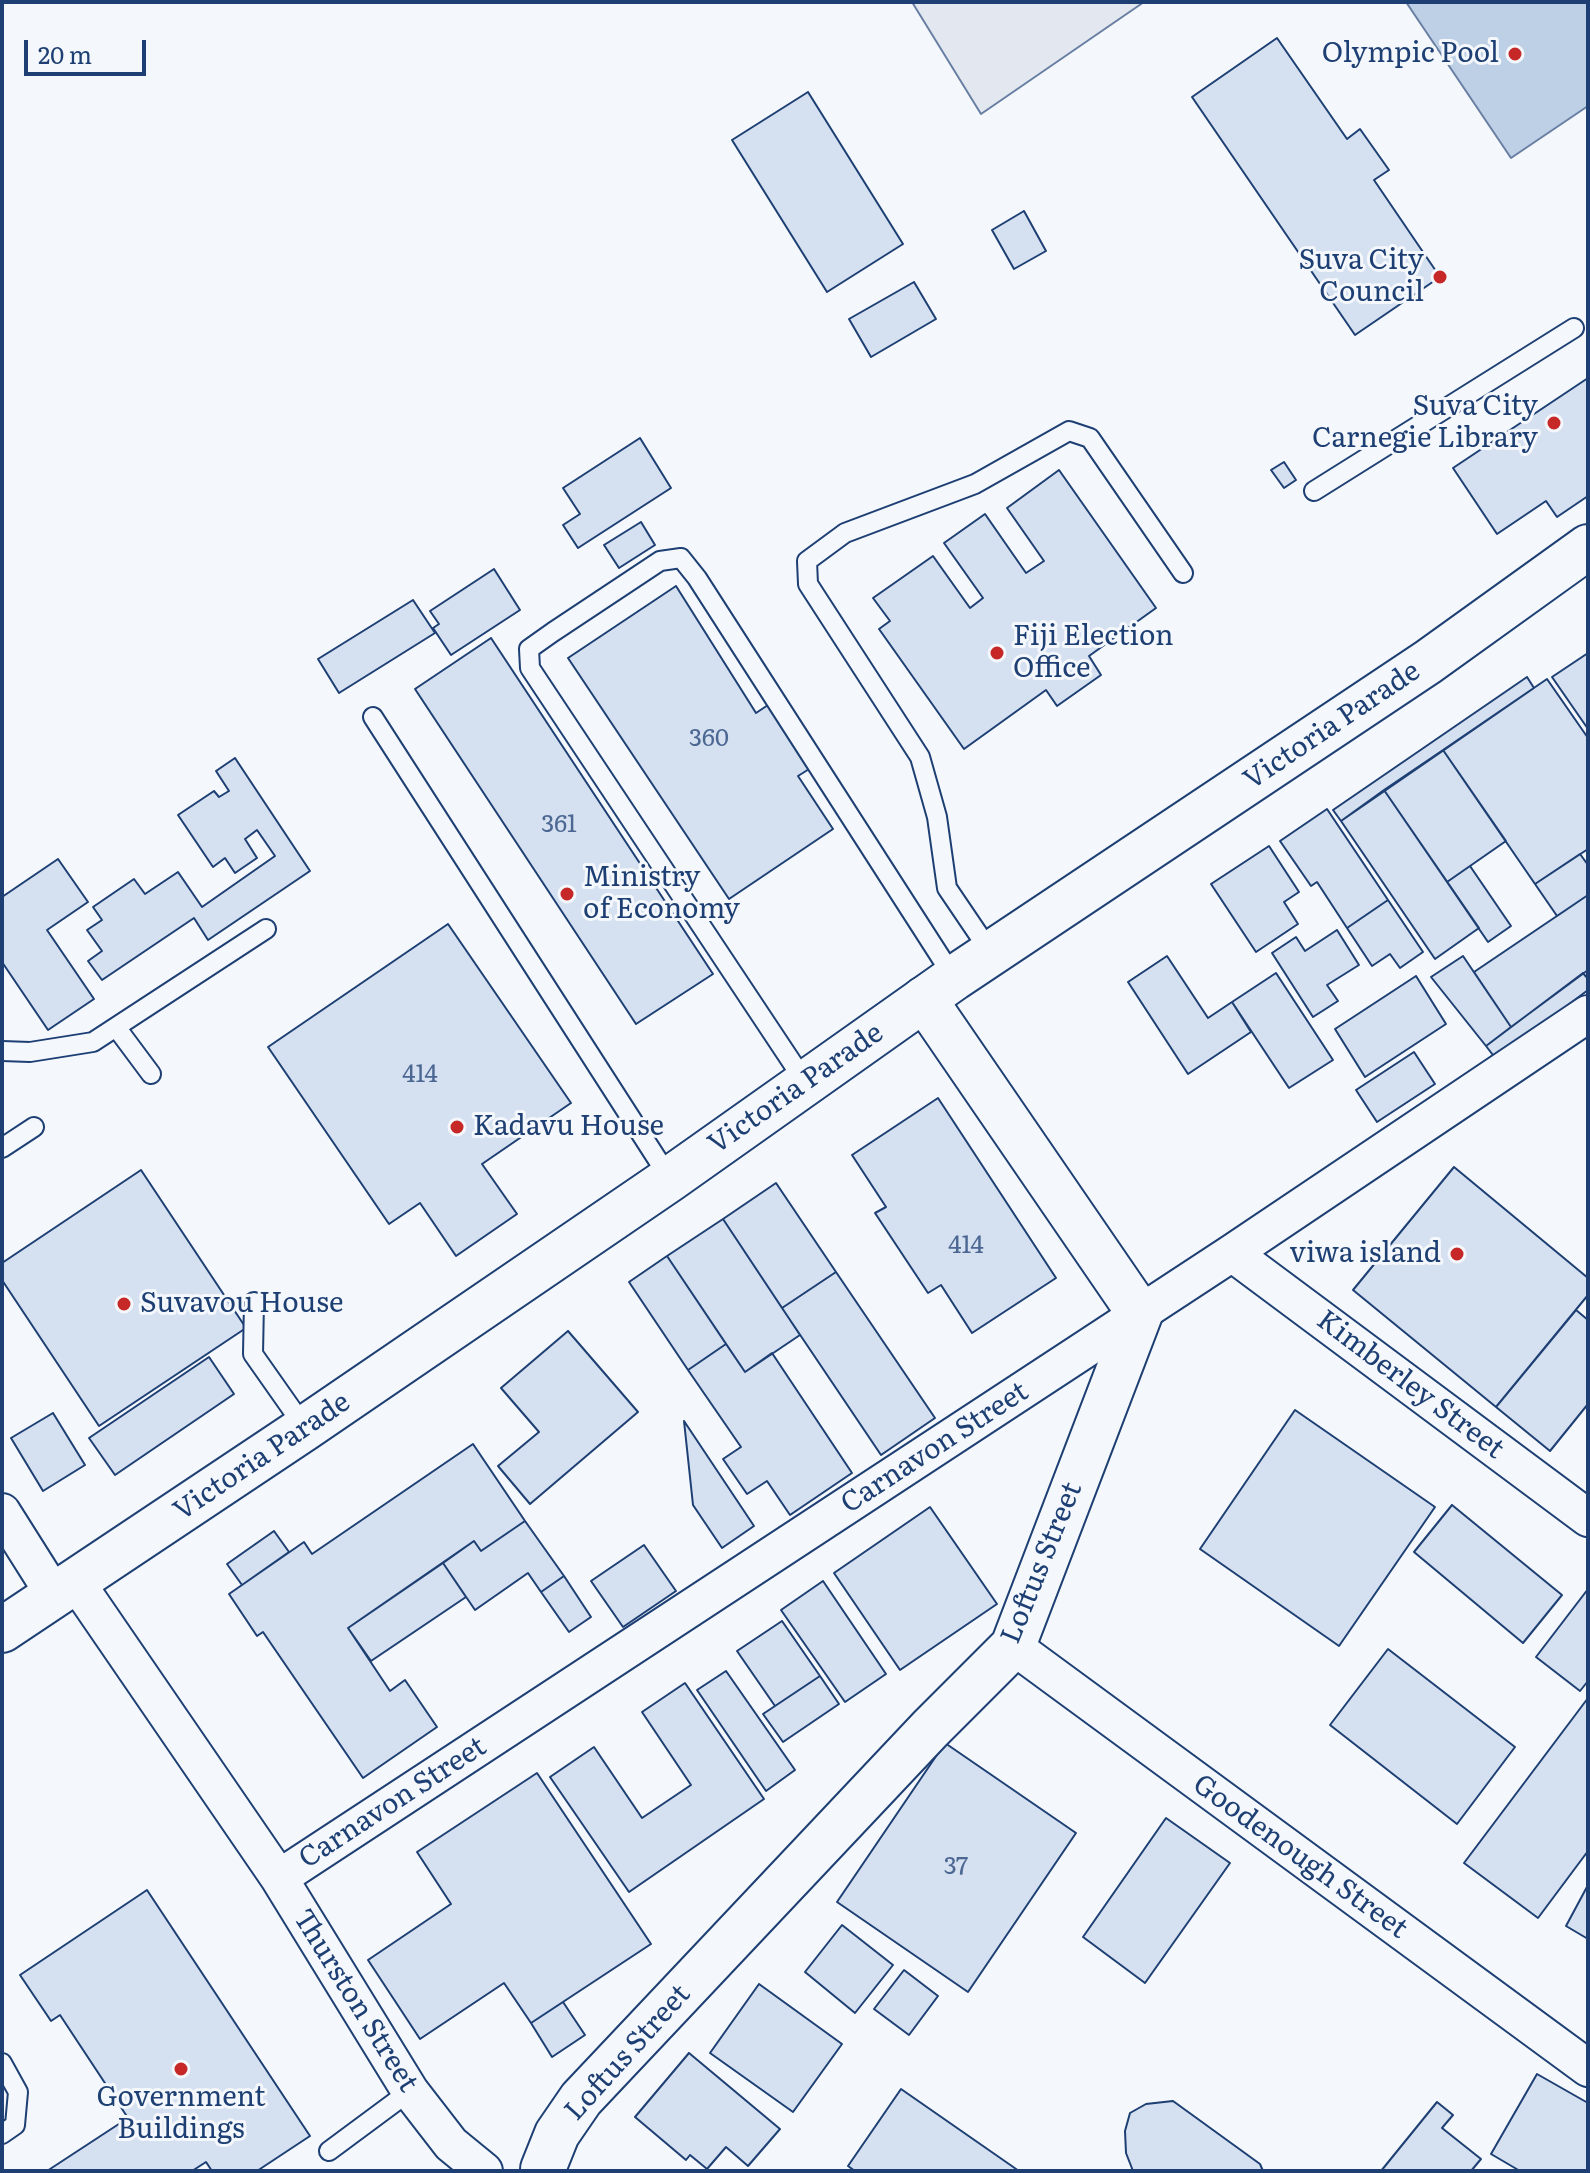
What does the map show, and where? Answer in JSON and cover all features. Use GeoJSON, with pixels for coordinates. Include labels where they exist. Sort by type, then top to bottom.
{"type":"FeatureCollection","features":[{"type":"Feature","properties":{"kind":"main road","name":"Victoria Parade"},"geometry":{"type":"LineString","coordinates":[[2,1630],[670,1179],[939,988],[1428,662],[1588,547]]}},
{"type":"Feature","properties":{"kind":"main road"},"geometry":{"type":"LineString","coordinates":[[939,988],[1140,1314]]}},
{"type":"Feature","properties":{"kind":"main road","name":"Loftus Street"},"geometry":{"type":"LineString","coordinates":[[533,2170],[581,2099],[930,1729],[1013,1646],[1140,1314]]}},
{"type":"Feature","properties":{"kind":"street","name":"Carnavon Street"},"geometry":{"type":"LineString","coordinates":[[279,1878],[1140,1314],[1588,1014]]}},
{"type":"Feature","properties":{"kind":"street","name":"Kimberley Street"},"geometry":{"type":"LineString","coordinates":[[1232,1253],[1588,1518]]}},
{"type":"Feature","properties":{"kind":"street","name":"Thurston Street"},"geometry":{"type":"LineString","coordinates":[[2,1512],[65,1589],[279,1878],[410,2091],[451,2144],[484,2171]]}},
{"type":"Feature","properties":{"kind":"street","name":"Goodenough Street"},"geometry":{"type":"LineString","coordinates":[[1013,1646],[1588,2068]]}},
{"type":"Feature","properties":{"kind":"lane"},"geometry":{"type":"LineString","coordinates":[[1314,491],[1574,328]]}},
{"type":"Feature","properties":{"kind":"lane"},"geometry":{"type":"LineString","coordinates":[[991,953],[947,888],[937,817],[920,757],[808,584],[807,561],[845,533],[975,484],[1069,431],[1090,438],[1183,573]]}},
{"type":"Feature","properties":{"kind":"lane"},"geometry":{"type":"LineString","coordinates":[[805,1082],[530,668],[529,649],[660,561],[681,558],[697,578],[939,988]]}},
{"type":"Feature","properties":{"kind":"lane"},"geometry":{"type":"LineString","coordinates":[[373,717],[670,1179]]}},
{"type":"Feature","properties":{"kind":"lane"},"geometry":{"type":"LineString","coordinates":[[2,1051],[30,1052],[93,1042],[266,929]]}},
{"type":"Feature","properties":{"kind":"lane"},"geometry":{"type":"LineString","coordinates":[[116,1027],[151,1074]]}},
{"type":"Feature","properties":{"kind":"lane"},"geometry":{"type":"LineString","coordinates":[[2,1148],[34,1127]]}},
{"type":"Feature","properties":{"kind":"lane"},"geometry":{"type":"LineString","coordinates":[[254,1302],[253,1354],[305,1428]]}},
{"type":"Feature","properties":{"kind":"lane"},"geometry":{"type":"LineString","coordinates":[[2,2063],[18,2092],[15,2125],[2,2134]]}},
{"type":"Feature","properties":{"kind":"lane"},"geometry":{"type":"LineString","coordinates":[[329,2151],[410,2091]]}},
{"type":"Feature","properties":{"kind":"shaded area"},"geometry":{"type":"Polygon","coordinates":[[[912,2],[1144,2],[981,114],[912,2]]]}},
{"type":"Feature","properties":{"kind":"water","name":"Olympic Pool"},"geometry":{"type":"Polygon","coordinates":[[[1406,2],[1588,2],[1588,106],[1511,158],[1406,2]]]}},
{"type":"Feature","properties":{"kind":"building"},"geometry":{"type":"Polygon","coordinates":[[[1277,38],[1347,139],[1360,129],[1389,170],[1374,180],[1440,277],[1355,335],[1192,97],[1277,38]]]}},
{"type":"Feature","properties":{"kind":"building"},"geometry":{"type":"Polygon","coordinates":[[[808,92],[903,244],[827,292],[732,140],[808,92]]]}},
{"type":"Feature","properties":{"kind":"building"},"geometry":{"type":"Polygon","coordinates":[[[1024,211],[1046,251],[1014,269],[992,230],[1024,211]]]}},
{"type":"Feature","properties":{"kind":"building"},"geometry":{"type":"Polygon","coordinates":[[[914,282],[936,319],[871,357],[849,319],[914,282]]]}},
{"type":"Feature","properties":{"kind":"building","name":"Suva City Carnegie Library"},"geometry":{"type":"Polygon","coordinates":[[[1588,378],[1588,496],[1557,517],[1546,501],[1497,534],[1453,468],[1588,378]]]}},
{"type":"Feature","properties":{"kind":"building"},"geometry":{"type":"Polygon","coordinates":[[[640,438],[671,488],[578,548],[563,525],[580,514],[563,488],[640,438]]]}},
{"type":"Feature","properties":{"kind":"building"},"geometry":{"type":"Polygon","coordinates":[[[1284,462],[1296,480],[1284,488],[1271,470],[1284,462]]]}},
{"type":"Feature","properties":{"kind":"building"},"geometry":{"type":"Polygon","coordinates":[[[1059,470],[1156,608],[1089,656],[1101,675],[1057,706],[1046,690],[964,749],[879,629],[890,621],[873,598],[933,556],[970,608],[983,598],[944,543],[985,514],[1026,573],[1044,561],[1007,508],[1059,470]]]}},
{"type":"Feature","properties":{"kind":"building"},"geometry":{"type":"Polygon","coordinates":[[[641,522],[655,545],[619,568],[604,545],[641,522]]]}},
{"type":"Feature","properties":{"kind":"building"},"geometry":{"type":"Polygon","coordinates":[[[494,569],[520,610],[451,655],[433,628],[439,624],[430,611],[494,569]]]}},
{"type":"Feature","properties":{"kind":"building"},"geometry":{"type":"Polygon","coordinates":[[[676,586],[756,713],[771,703],[814,766],[798,776],[833,829],[729,899],[568,658],[676,586]]]}},
{"type":"Feature","properties":{"kind":"building"},"geometry":{"type":"Polygon","coordinates":[[[413,600],[435,633],[339,693],[318,659],[413,600]]]}},
{"type":"Feature","properties":{"kind":"building"},"geometry":{"type":"Polygon","coordinates":[[[491,638],[713,974],[636,1024],[415,689],[491,638]]]}},
{"type":"Feature","properties":{"kind":"building"},"geometry":{"type":"Polygon","coordinates":[[[1588,653],[1588,729],[1552,677],[1588,653]]]}},
{"type":"Feature","properties":{"kind":"building"},"geometry":{"type":"Polygon","coordinates":[[[1527,677],[1534,688],[1341,821],[1333,810],[1527,677]]]}},
{"type":"Feature","properties":{"kind":"building"},"geometry":{"type":"Polygon","coordinates":[[[1547,679],[1588,738],[1588,849],[1535,884],[1443,750],[1547,679]]]}},
{"type":"Feature","properties":{"kind":"building"},"geometry":{"type":"Polygon","coordinates":[[[1443,750],[1506,841],[1447,882],[1384,790],[1443,750]]]}},
{"type":"Feature","properties":{"kind":"building"},"geometry":{"type":"Polygon","coordinates":[[[235,758],[310,871],[208,940],[194,918],[102,980],[88,961],[102,951],[87,930],[102,920],[93,907],[134,879],[145,894],[178,872],[202,907],[275,856],[257,830],[245,839],[257,858],[235,873],[225,858],[213,867],[178,815],[214,791],[219,797],[229,791],[216,771],[235,758]]]}},
{"type":"Feature","properties":{"kind":"building"},"geometry":{"type":"Polygon","coordinates":[[[1384,790],[1479,928],[1435,959],[1341,821],[1384,790]]]}},
{"type":"Feature","properties":{"kind":"building"},"geometry":{"type":"Polygon","coordinates":[[[1327,809],[1388,900],[1347,928],[1317,882],[1311,886],[1280,841],[1327,809]]]}},
{"type":"Feature","properties":{"kind":"building"},"geometry":{"type":"Polygon","coordinates":[[[1269,846],[1299,892],[1284,902],[1298,924],[1256,952],[1211,884],[1269,846]]]}},
{"type":"Feature","properties":{"kind":"building"},"geometry":{"type":"Polygon","coordinates":[[[1580,854],[1588,865],[1588,895],[1557,916],[1535,884],[1580,854]]]}},
{"type":"Feature","properties":{"kind":"building"},"geometry":{"type":"Polygon","coordinates":[[[58,859],[88,902],[47,930],[94,999],[48,1030],[2,962],[2,897],[58,859]]]}},
{"type":"Feature","properties":{"kind":"building"},"geometry":{"type":"Polygon","coordinates":[[[1470,866],[1511,926],[1488,942],[1447,882],[1470,866]]]}},
{"type":"Feature","properties":{"kind":"building"},"geometry":{"type":"Polygon","coordinates":[[[1588,895],[1588,970],[1511,1027],[1474,972],[1588,895]]]}},
{"type":"Feature","properties":{"kind":"building"},"geometry":{"type":"Polygon","coordinates":[[[1388,900],[1423,952],[1400,968],[1390,954],[1372,966],[1347,928],[1388,900]]]}},
{"type":"Feature","properties":{"kind":"building"},"geometry":{"type":"Polygon","coordinates":[[[448,924],[571,1103],[482,1164],[517,1214],[456,1256],[420,1203],[389,1224],[268,1047],[448,924]]]}},
{"type":"Feature","properties":{"kind":"building"},"geometry":{"type":"Polygon","coordinates":[[[1337,930],[1359,965],[1327,985],[1338,1001],[1313,1017],[1272,953],[1296,937],[1305,951],[1337,930]]]}},
{"type":"Feature","properties":{"kind":"building"},"geometry":{"type":"Polygon","coordinates":[[[1167,956],[1208,1018],[1232,1002],[1251,1032],[1188,1074],[1128,982],[1167,956]]]}},
{"type":"Feature","properties":{"kind":"building"},"geometry":{"type":"Polygon","coordinates":[[[1463,956],[1511,1027],[1486,1046],[1431,977],[1463,956]]]}},
{"type":"Feature","properties":{"kind":"building"},"geometry":{"type":"Polygon","coordinates":[[[1276,973],[1333,1060],[1289,1088],[1232,1002],[1276,973]]]}},
{"type":"Feature","properties":{"kind":"building"},"geometry":{"type":"Polygon","coordinates":[[[1583,973],[1588,979],[1588,990],[1496,1059],[1486,1046],[1583,973]]]}},
{"type":"Feature","properties":{"kind":"building"},"geometry":{"type":"Polygon","coordinates":[[[1416,976],[1446,1024],[1365,1077],[1335,1029],[1416,976]]]}},
{"type":"Feature","properties":{"kind":"building"},"geometry":{"type":"Polygon","coordinates":[[[1414,1052],[1435,1084],[1377,1122],[1356,1090],[1414,1052]]]}},
{"type":"Feature","properties":{"kind":"building"},"geometry":{"type":"Polygon","coordinates":[[[938,1098],[1056,1278],[972,1333],[941,1285],[928,1293],[875,1213],[886,1207],[852,1155],[938,1098]]]}},
{"type":"Feature","properties":{"kind":"building"},"geometry":{"type":"Polygon","coordinates":[[[1454,1167],[1588,1278],[1588,1295],[1496,1407],[1353,1290],[1454,1167]]]}},
{"type":"Feature","properties":{"kind":"building","name":"Suvavou House"},"geometry":{"type":"Polygon","coordinates":[[[141,1170],[246,1328],[99,1426],[2,1280],[2,1263],[141,1170]]]}},
{"type":"Feature","properties":{"kind":"building"},"geometry":{"type":"Polygon","coordinates":[[[776,1183],[836,1272],[782,1308],[723,1219],[776,1183]]]}},
{"type":"Feature","properties":{"kind":"building"},"geometry":{"type":"Polygon","coordinates":[[[723,1219],[800,1335],[745,1372],[667,1256],[723,1219]]]}},
{"type":"Feature","properties":{"kind":"building"},"geometry":{"type":"Polygon","coordinates":[[[667,1256],[726,1344],[688,1370],[629,1282],[667,1256]]]}},
{"type":"Feature","properties":{"kind":"building"},"geometry":{"type":"Polygon","coordinates":[[[836,1272],[935,1418],[881,1455],[782,1308],[836,1272]]]}},
{"type":"Feature","properties":{"kind":"building"},"geometry":{"type":"Polygon","coordinates":[[[1576,1310],[1588,1320],[1588,1404],[1550,1451],[1496,1407],[1576,1310]]]}},
{"type":"Feature","properties":{"kind":"building"},"geometry":{"type":"Polygon","coordinates":[[[568,1331],[638,1412],[530,1504],[498,1466],[539,1432],[501,1388],[568,1331]]]}},
{"type":"Feature","properties":{"kind":"building"},"geometry":{"type":"Polygon","coordinates":[[[726,1344],[745,1372],[772,1353],[852,1473],[790,1515],[767,1481],[747,1494],[723,1459],[741,1447],[688,1370],[726,1344]]]}},
{"type":"Feature","properties":{"kind":"building"},"geometry":{"type":"Polygon","coordinates":[[[209,1357],[234,1394],[115,1475],[89,1438],[209,1357]]]}},
{"type":"Feature","properties":{"kind":"building"},"geometry":{"type":"Polygon","coordinates":[[[1295,1410],[1435,1507],[1339,1646],[1200,1549],[1295,1410]]]}},
{"type":"Feature","properties":{"kind":"building"},"geometry":{"type":"Polygon","coordinates":[[[53,1413],[85,1465],[43,1491],[11,1438],[53,1413]]]}},
{"type":"Feature","properties":{"kind":"building"},"geometry":{"type":"Polygon","coordinates":[[[684,1421],[754,1526],[722,1548],[693,1505],[684,1421]]]}},
{"type":"Feature","properties":{"kind":"building"},"geometry":{"type":"Polygon","coordinates":[[[473,1444],[525,1521],[481,1551],[474,1541],[348,1628],[390,1691],[405,1680],[437,1727],[363,1778],[263,1632],[257,1636],[229,1594],[304,1542],[312,1554],[473,1444]]]}},
{"type":"Feature","properties":{"kind":"building"},"geometry":{"type":"Polygon","coordinates":[[[1452,1505],[1562,1595],[1523,1643],[1414,1552],[1452,1505]]]}},
{"type":"Feature","properties":{"kind":"building"},"geometry":{"type":"Polygon","coordinates":[[[930,1507],[997,1604],[900,1670],[834,1573],[930,1507]]]}},
{"type":"Feature","properties":{"kind":"building"},"geometry":{"type":"Polygon","coordinates":[[[525,1521],[564,1576],[541,1592],[528,1573],[475,1610],[443,1563],[474,1541],[481,1551],[525,1521]]]}},
{"type":"Feature","properties":{"kind":"building"},"geometry":{"type":"Polygon","coordinates":[[[274,1531],[289,1552],[242,1585],[227,1564],[274,1531]]]}},
{"type":"Feature","properties":{"kind":"building"},"geometry":{"type":"Polygon","coordinates":[[[644,1545],[676,1591],[623,1627],[591,1581],[644,1545]]]}},
{"type":"Feature","properties":{"kind":"building"},"geometry":{"type":"Polygon","coordinates":[[[443,1563],[466,1597],[371,1661],[348,1628],[443,1563]]]}},
{"type":"Feature","properties":{"kind":"building"},"geometry":{"type":"Polygon","coordinates":[[[564,1576],[591,1617],[569,1632],[541,1592],[564,1576]]]}},
{"type":"Feature","properties":{"kind":"building"},"geometry":{"type":"Polygon","coordinates":[[[823,1581],[886,1674],[845,1702],[781,1610],[823,1581]]]}},
{"type":"Feature","properties":{"kind":"building"},"geometry":{"type":"Polygon","coordinates":[[[1588,1589],[1588,1681],[1580,1691],[1536,1657],[1588,1589]]]}},
{"type":"Feature","properties":{"kind":"building"},"geometry":{"type":"Polygon","coordinates":[[[782,1621],[820,1676],[775,1706],[737,1651],[782,1621]]]}},
{"type":"Feature","properties":{"kind":"building"},"geometry":{"type":"Polygon","coordinates":[[[1388,1649],[1515,1747],[1457,1824],[1330,1725],[1388,1649]]]}},
{"type":"Feature","properties":{"kind":"building"},"geometry":{"type":"Polygon","coordinates":[[[726,1671],[795,1770],[766,1791],[697,1690],[726,1671]]]}},
{"type":"Feature","properties":{"kind":"building"},"geometry":{"type":"Polygon","coordinates":[[[820,1676],[839,1704],[783,1742],[763,1714],[820,1676]]]}},
{"type":"Feature","properties":{"kind":"building"},"geometry":{"type":"Polygon","coordinates":[[[685,1683],[764,1799],[629,1892],[550,1777],[594,1747],[642,1818],[691,1785],[642,1712],[685,1683]]]}},
{"type":"Feature","properties":{"kind":"building"},"geometry":{"type":"Polygon","coordinates":[[[1588,1698],[1588,1851],[1538,1918],[1464,1863],[1588,1698]]]}},
{"type":"Feature","properties":{"kind":"building"},"geometry":{"type":"Polygon","coordinates":[[[945,1743],[1076,1833],[968,1992],[837,1902],[945,1743]]]}},
{"type":"Feature","properties":{"kind":"building"},"geometry":{"type":"Polygon","coordinates":[[[537,1773],[651,1944],[531,2023],[504,1983],[420,2039],[368,1960],[451,1904],[417,1852],[537,1773]]]}},
{"type":"Feature","properties":{"kind":"building"},"geometry":{"type":"Polygon","coordinates":[[[1166,1818],[1230,1863],[1145,1983],[1083,1937],[1166,1818]]]}},
{"type":"Feature","properties":{"kind":"building"},"geometry":{"type":"Polygon","coordinates":[[[1588,1885],[1588,1939],[1566,1926],[1588,1885]]]}},
{"type":"Feature","properties":{"kind":"building","name":"Government Buildings"},"geometry":{"type":"Polygon","coordinates":[[[147,1890],[310,2136],[257,2171],[212,2171],[206,2162],[192,2171],[47,2171],[128,2118],[60,2015],[51,2021],[20,1975],[147,1890]]]}},
{"type":"Feature","properties":{"kind":"building"},"geometry":{"type":"Polygon","coordinates":[[[842,1925],[893,1965],[855,2013],[805,1972],[842,1925]]]}},
{"type":"Feature","properties":{"kind":"building"},"geometry":{"type":"Polygon","coordinates":[[[904,1970],[938,1996],[909,2035],[874,2009],[904,1970]]]}},
{"type":"Feature","properties":{"kind":"building"},"geometry":{"type":"Polygon","coordinates":[[[759,1984],[842,2044],[793,2112],[710,2053],[759,1984]]]}},
{"type":"Feature","properties":{"kind":"building"},"geometry":{"type":"Polygon","coordinates":[[[563,2002],[585,2035],[552,2057],[531,2023],[563,2002]]]}},
{"type":"Feature","properties":{"kind":"building"},"geometry":{"type":"Polygon","coordinates":[[[689,2053],[780,2129],[748,2166],[726,2147],[707,2169],[690,2155],[686,2160],[635,2117],[689,2053]]]}},
{"type":"Feature","properties":{"kind":"building"},"geometry":{"type":"Polygon","coordinates":[[[1537,2074],[1588,2103],[1588,2171],[1520,2171],[1491,2154],[1537,2074]]]}},
{"type":"Feature","properties":{"kind":"building"},"geometry":{"type":"Polygon","coordinates":[[[901,2089],[1019,2171],[855,2171],[848,2166],[901,2089]]]}},
{"type":"Feature","properties":{"kind":"building"},"geometry":{"type":"Polygon","coordinates":[[[1173,2101],[1260,2164],[1263,2171],[1133,2171],[1126,2153],[1125,2131],[1130,2113],[1146,2104],[1173,2101]]]}},
{"type":"Feature","properties":{"kind":"building"},"geometry":{"type":"Polygon","coordinates":[[[1437,2102],[1453,2115],[1442,2128],[1481,2159],[1471,2171],[1381,2171],[1437,2102]]]}},
{"type":"Feature","properties":{"kind":"place","name":"Olympic Pool"},"geometry":{"type":"Point","coordinates":[1515,54]}},
{"type":"Feature","properties":{"kind":"place","name":"Suva City Council"},"geometry":{"type":"Point","coordinates":[1440,277]}},
{"type":"Feature","properties":{"kind":"place","name":"Suva City Carnegie Library"},"geometry":{"type":"Point","coordinates":[1554,423]}},
{"type":"Feature","properties":{"kind":"place","name":"Fiji Election Office"},"geometry":{"type":"Point","coordinates":[997,653]}},
{"type":"Feature","properties":{"kind":"place","name":"Ministry of Economy"},"geometry":{"type":"Point","coordinates":[567,894]}},
{"type":"Feature","properties":{"kind":"place","name":"Kadavu House"},"geometry":{"type":"Point","coordinates":[457,1127]}},
{"type":"Feature","properties":{"kind":"place","name":"viwa island"},"geometry":{"type":"Point","coordinates":[1457,1254]}},
{"type":"Feature","properties":{"kind":"place","name":"Suvavou House"},"geometry":{"type":"Point","coordinates":[124,1304]}},
{"type":"Feature","properties":{"kind":"place","name":"Government Buildings"},"geometry":{"type":"Point","coordinates":[181,2069]}}]}
